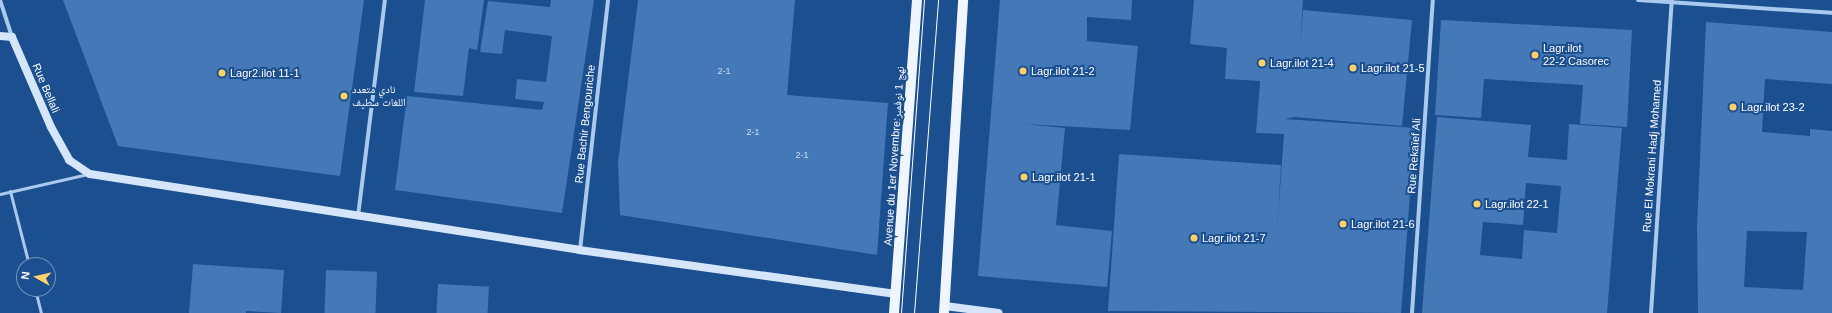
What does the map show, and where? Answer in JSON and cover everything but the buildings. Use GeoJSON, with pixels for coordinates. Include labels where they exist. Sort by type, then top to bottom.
{"type":"FeatureCollection","features":[{"type":"Feature","properties":{"kind":"main road","name":"Avenue du 1er Novembre;نهج 1 نوفمبر"},"geometry":{"type":"LineString","coordinates":[[894,313],[917,0]]}},
{"type":"Feature","properties":{"kind":"main road"},"geometry":{"type":"LineString","coordinates":[[944,309],[963,0]]}},
{"type":"Feature","properties":{"kind":"street","name":"Rue Bellali"},"geometry":{"type":"LineString","coordinates":[[0,0],[12,37],[58,140],[69,160],[90,174]]}},
{"type":"Feature","properties":{"kind":"street"},"geometry":{"type":"LineString","coordinates":[[358,216],[385,0]]}},
{"type":"Feature","properties":{"kind":"street","name":"Rue Bachir Bengouriche"},"geometry":{"type":"LineString","coordinates":[[580,250],[608,0]]}},
{"type":"Feature","properties":{"kind":"street","name":"Rue Rekaïef Ali"},"geometry":{"type":"LineString","coordinates":[[1412,313],[1433,0]]}},
{"type":"Feature","properties":{"kind":"street"},"geometry":{"type":"LineString","coordinates":[[1638,0],[1672,1],[1832,13]]}},
{"type":"Feature","properties":{"kind":"street","name":"Rue El Mokrani Hadj Mohamed"},"geometry":{"type":"LineString","coordinates":[[1651,313],[1672,1]]}},
{"type":"Feature","properties":{"kind":"street"},"geometry":{"type":"LineString","coordinates":[[0,36],[12,37]]}},
{"type":"Feature","properties":{"kind":"street"},"geometry":{"type":"LineString","coordinates":[[90,174],[580,250],[896,294]]}},
{"type":"Feature","properties":{"kind":"street"},"geometry":{"type":"LineString","coordinates":[[944,309],[999,313]]}},
{"type":"Feature","properties":{"kind":"lane"},"geometry":{"type":"LineString","coordinates":[[0,194],[90,174]]}},
{"type":"Feature","properties":{"kind":"lane"},"geometry":{"type":"LineString","coordinates":[[10,191],[27,257]]}},
{"type":"Feature","properties":{"kind":"lane"},"geometry":{"type":"LineString","coordinates":[[37,297],[41,313]]}},
{"type":"Feature","properties":{"kind":"tram line"},"geometry":{"type":"LineString","coordinates":[[901,313],[924,0]]}},
{"type":"Feature","properties":{"kind":"tram line"},"geometry":{"type":"LineString","coordinates":[[914,313],[938,0]]}},
{"type":"Feature","properties":{"kind":"place","name":"Lagr.ilot 22-2 Casorec"},"geometry":{"type":"Point","coordinates":[1535,55]}},
{"type":"Feature","properties":{"kind":"place","name":"Lagr.ilot 21-4"},"geometry":{"type":"Point","coordinates":[1262,63]}},
{"type":"Feature","properties":{"kind":"place","name":"Lagr.ilot 21-5"},"geometry":{"type":"Point","coordinates":[1353,68]}},
{"type":"Feature","properties":{"kind":"place","name":"Lagr.ilot 21-2"},"geometry":{"type":"Point","coordinates":[1023,71]}},
{"type":"Feature","properties":{"kind":"place","name":"Lagr2.ilot 11-1"},"geometry":{"type":"Point","coordinates":[222,73]}},
{"type":"Feature","properties":{"kind":"place","name":"نادي متعدد اللغات سطيف"},"geometry":{"type":"Point","coordinates":[344,96]}},
{"type":"Feature","properties":{"kind":"place","name":"Lagr.ilot 23-2"},"geometry":{"type":"Point","coordinates":[1733,107]}},
{"type":"Feature","properties":{"kind":"place","name":"Lagr.ilot 21-1"},"geometry":{"type":"Point","coordinates":[1024,177]}},
{"type":"Feature","properties":{"kind":"place","name":"Lagr.ilot 22-1"},"geometry":{"type":"Point","coordinates":[1477,204]}},
{"type":"Feature","properties":{"kind":"place","name":"Lagr.ilot 21-6"},"geometry":{"type":"Point","coordinates":[1343,224]}},
{"type":"Feature","properties":{"kind":"place","name":"Lagr.ilot 21-7"},"geometry":{"type":"Point","coordinates":[1194,238]}}]}
